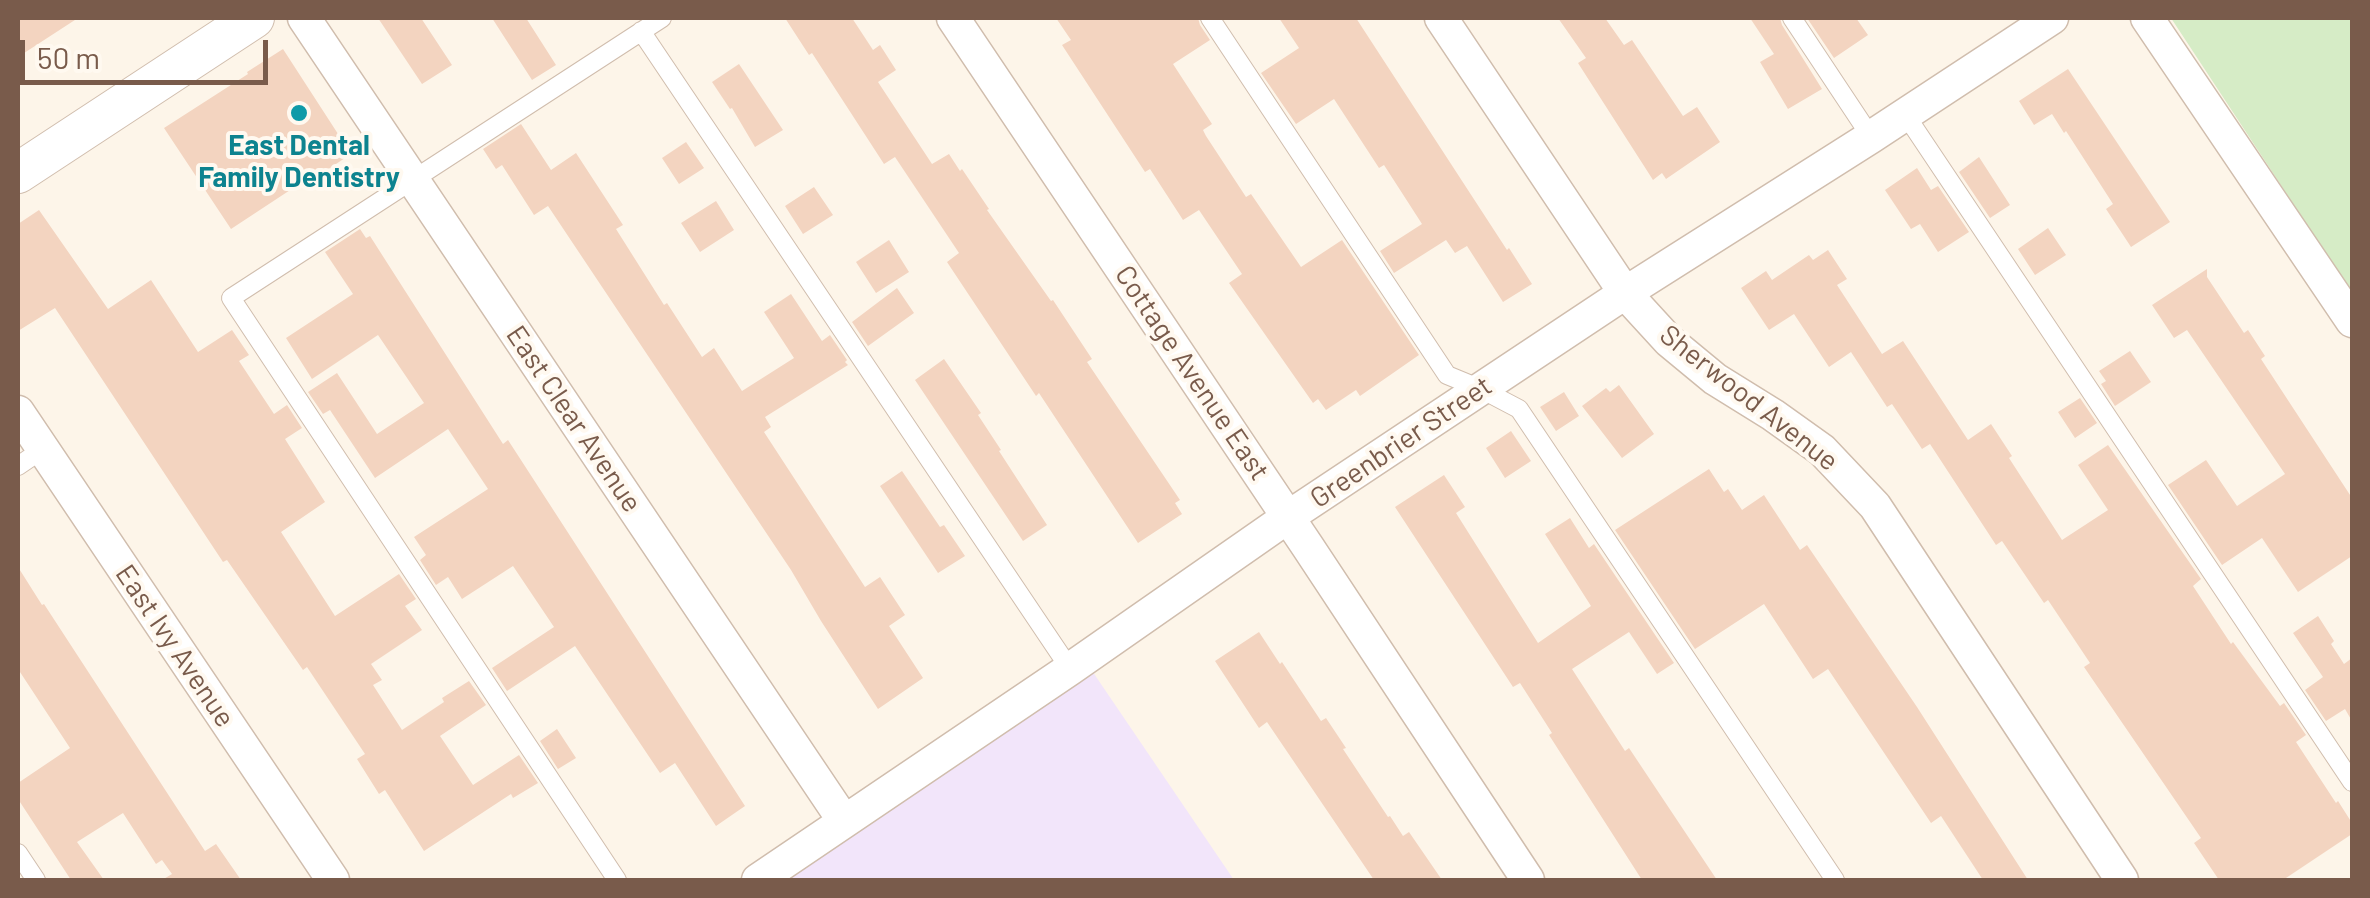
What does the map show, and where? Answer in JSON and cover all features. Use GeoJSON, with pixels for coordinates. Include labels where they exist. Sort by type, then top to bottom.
{"type":"FeatureCollection","features":[{"type":"Feature","properties":{"kind":"street"},"geometry":{"type":"LineString","coordinates":[[18,173],[254,18]]}},
{"type":"Feature","properties":{"kind":"street","name":"East Clear Avenue"},"geometry":{"type":"LineString","coordinates":[[304,18],[844,821]]}},
{"type":"Feature","properties":{"kind":"street","name":"Cottage Avenue East"},"geometry":{"type":"LineString","coordinates":[[952,18],[1528,880]]}},
{"type":"Feature","properties":{"kind":"street","name":"Sherwood Avenue"},"geometry":{"type":"LineString","coordinates":[[1441,18],[1625,294],[1715,379],[1822,450],[1875,506],[2122,880]]}},
{"type":"Feature","properties":{"kind":"street","name":"Greenbrier Street"},"geometry":{"type":"LineString","coordinates":[[758,880],[1288,517],[2052,18]]}},
{"type":"Feature","properties":{"kind":"street"},"geometry":{"type":"LineString","coordinates":[[2147,18],[2352,321]]}},
{"type":"Feature","properties":{"kind":"street","name":"East Ivy Avenue"},"geometry":{"type":"LineString","coordinates":[[18,412],[30,458],[333,880]]}},
{"type":"Feature","properties":{"kind":"lane"},"geometry":{"type":"LineString","coordinates":[[617,880],[231,298],[662,18]]}},
{"type":"Feature","properties":{"kind":"lane"},"geometry":{"type":"LineString","coordinates":[[1210,18],[1448,374],[1520,410],[1835,880]]}},
{"type":"Feature","properties":{"kind":"lane"},"geometry":{"type":"LineString","coordinates":[[1792,18],[1871,137]]}},
{"type":"Feature","properties":{"kind":"lane"},"geometry":{"type":"LineString","coordinates":[[642,31],[1070,669]]}},
{"type":"Feature","properties":{"kind":"lane"},"geometry":{"type":"LineString","coordinates":[[1905,114],[2352,782]]}},
{"type":"Feature","properties":{"kind":"lane"},"geometry":{"type":"LineString","coordinates":[[18,853],[36,880]]}},
{"type":"Feature","properties":{"kind":"shaded area"},"geometry":{"type":"Polygon","coordinates":[[[1084,659],[1234,880],[757,880],[1084,659]]]}},
{"type":"Feature","properties":{"kind":"green space"},"geometry":{"type":"Polygon","coordinates":[[[2171,18],[2352,18],[2352,294],[2340,275],[2171,18]]]}},
{"type":"Feature","properties":{"kind":"building"},"geometry":{"type":"Polygon","coordinates":[[[18,18],[78,18],[18,57],[18,18]]]}},
{"type":"Feature","properties":{"kind":"building"},"geometry":{"type":"Polygon","coordinates":[[[378,18],[421,18],[452,65],[422,84],[378,18]]]}},
{"type":"Feature","properties":{"kind":"building"},"geometry":{"type":"Polygon","coordinates":[[[492,18],[526,18],[556,65],[532,80],[492,18]]]}},
{"type":"Feature","properties":{"kind":"building"},"geometry":{"type":"Polygon","coordinates":[[[785,18],[852,18],[873,50],[880,45],[896,70],[878,82],[932,164],[949,154],[962,169],[1092,359],[1087,362],[1180,500],[1175,503],[1182,514],[1138,543],[947,262],[959,253],[895,157],[884,164],[785,18]]]}},
{"type":"Feature","properties":{"kind":"building"},"geometry":{"type":"Polygon","coordinates":[[[1056,18],[1198,18],[1210,40],[1173,64],[1212,124],[1203,130],[1206,136],[1246,197],[1251,194],[1301,267],[1342,240],[1419,355],[1360,396],[1356,390],[1326,410],[1318,399],[1313,403],[1229,283],[1242,274],[1199,210],[1183,220],[1150,169],[1145,172],[1062,45],[1071,40],[1056,18]]]}},
{"type":"Feature","properties":{"kind":"building"},"geometry":{"type":"Polygon","coordinates":[[[1279,18],[1356,18],[1532,284],[1503,302],[1467,246],[1455,253],[1446,240],[1394,273],[1380,251],[1422,224],[1334,99],[1296,124],[1261,73],[1299,48],[1279,18]]]}},
{"type":"Feature","properties":{"kind":"building"},"geometry":{"type":"Polygon","coordinates":[[[1558,18],[1605,18],[1624,45],[1632,40],[1683,116],[1697,107],[1720,142],[1666,179],[1662,173],[1653,180],[1578,63],[1586,58],[1558,18]]]}},
{"type":"Feature","properties":{"kind":"building"},"geometry":{"type":"Polygon","coordinates":[[[1750,18],[1780,18],[1822,89],[1788,109],[1760,62],[1774,54],[1750,18]]]}},
{"type":"Feature","properties":{"kind":"building"},"geometry":{"type":"Polygon","coordinates":[[[1807,18],[1856,18],[1868,35],[1834,58],[1807,18]]]}},
{"type":"Feature","properties":{"kind":"building"},"geometry":{"type":"Polygon","coordinates":[[[283,49],[351,154],[231,229],[164,128],[283,49]]]}},
{"type":"Feature","properties":{"kind":"building"},"geometry":{"type":"Polygon","coordinates":[[[739,64],[783,130],[755,147],[712,82],[739,64]]]}},
{"type":"Feature","properties":{"kind":"building"},"geometry":{"type":"Polygon","coordinates":[[[2068,69],[2170,222],[2131,247],[2106,209],[2113,204],[2066,131],[2052,114],[2034,125],[2019,101],[2068,69]]]}},
{"type":"Feature","properties":{"kind":"building"},"geometry":{"type":"Polygon","coordinates":[[[521,124],[551,170],[576,153],[623,225],[616,229],[664,305],[667,303],[702,357],[714,348],[742,391],[794,358],[764,312],[791,294],[822,341],[830,335],[847,360],[848,365],[765,417],[771,427],[764,432],[865,587],[880,577],[905,615],[889,626],[923,678],[878,709],[791,570],[548,206],[534,215],[502,165],[496,169],[483,149],[521,124]]]}},
{"type":"Feature","properties":{"kind":"building"},"geometry":{"type":"Polygon","coordinates":[[[686,142],[704,168],[679,184],[662,158],[686,142]]]}},
{"type":"Feature","properties":{"kind":"building"},"geometry":{"type":"Polygon","coordinates":[[[1979,157],[2010,205],[1990,218],[1959,172],[1979,157]]]}},
{"type":"Feature","properties":{"kind":"building"},"geometry":{"type":"Polygon","coordinates":[[[1917,168],[1931,190],[1938,186],[1969,232],[1938,252],[1920,224],[1911,229],[1885,190],[1917,168]]]}},
{"type":"Feature","properties":{"kind":"building"},"geometry":{"type":"Polygon","coordinates":[[[814,187],[833,215],[803,234],[785,206],[814,187]]]}},
{"type":"Feature","properties":{"kind":"building"},"geometry":{"type":"Polygon","coordinates":[[[716,201],[734,230],[700,252],[681,223],[716,201]]]}},
{"type":"Feature","properties":{"kind":"building"},"geometry":{"type":"Polygon","coordinates":[[[39,210],[108,309],[151,280],[198,352],[232,330],[249,355],[239,361],[274,414],[287,405],[302,428],[285,439],[325,502],[281,532],[335,616],[399,574],[416,599],[405,606],[422,630],[371,664],[382,680],[373,685],[402,730],[469,681],[486,705],[440,736],[473,785],[519,755],[538,783],[513,798],[511,794],[424,851],[385,790],[379,794],[357,759],[365,754],[307,667],[303,670],[227,560],[223,562],[55,308],[18,331],[18,224],[39,210]]]}},
{"type":"Feature","properties":{"kind":"building"},"geometry":{"type":"Polygon","coordinates":[[[2048,228],[2066,255],[2035,275],[2018,249],[2048,228]]]}},
{"type":"Feature","properties":{"kind":"building"},"geometry":{"type":"Polygon","coordinates":[[[360,229],[366,238],[370,236],[503,444],[508,440],[745,806],[716,826],[675,763],[660,773],[575,646],[507,691],[492,668],[554,627],[513,566],[462,599],[448,577],[436,585],[420,560],[426,555],[414,537],[488,489],[448,429],[375,478],[330,410],[323,414],[308,392],[337,373],[377,434],[424,403],[378,335],[312,379],[286,338],[353,294],[325,252],[360,229]]]}},
{"type":"Feature","properties":{"kind":"building"},"geometry":{"type":"Polygon","coordinates":[[[889,240],[909,272],[876,293],[856,262],[889,240]]]}},
{"type":"Feature","properties":{"kind":"building"},"geometry":{"type":"Polygon","coordinates":[[[1828,250],[1847,279],[1837,285],[1882,354],[1903,341],[1968,440],[1991,424],[2062,540],[2108,510],[2078,465],[2108,445],[2201,579],[2193,586],[2231,644],[2280,706],[2284,703],[2306,735],[2296,742],[2352,823],[2352,834],[2283,880],[2219,880],[2194,843],[2201,838],[2084,667],[2090,663],[2002,541],[1996,545],[1930,444],[1922,449],[1892,404],[1887,407],[1851,352],[1829,367],[1794,314],[1769,330],[1741,288],[1766,271],[1772,280],[1809,255],[1813,260],[1828,250]]]}},
{"type":"Feature","properties":{"kind":"building"},"geometry":{"type":"Polygon","coordinates":[[[2207,269],[2207,277],[2244,333],[2248,330],[2265,356],[2261,359],[2352,498],[2352,556],[2298,592],[2262,538],[2222,565],[2168,485],[2206,460],[2237,506],[2285,474],[2187,330],[2174,338],[2152,305],[2207,269]]]}},
{"type":"Feature","properties":{"kind":"building"},"geometry":{"type":"Polygon","coordinates":[[[897,288],[914,313],[868,346],[852,322],[897,288]]]}},
{"type":"Feature","properties":{"kind":"building"},"geometry":{"type":"Polygon","coordinates":[[[2130,351],[2151,382],[2115,406],[2101,384],[2106,381],[2099,371],[2130,351]]]}},
{"type":"Feature","properties":{"kind":"building"},"geometry":{"type":"Polygon","coordinates":[[[944,359],[1047,525],[1023,541],[915,380],[944,359]]]}},
{"type":"Feature","properties":{"kind":"building"},"geometry":{"type":"Polygon","coordinates":[[[1619,385],[1654,434],[1622,458],[1582,406],[1606,388],[1610,392],[1619,385]]]}},
{"type":"Feature","properties":{"kind":"building"},"geometry":{"type":"Polygon","coordinates":[[[1564,392],[1579,416],[1556,431],[1540,407],[1564,392]]]}},
{"type":"Feature","properties":{"kind":"building"},"geometry":{"type":"Polygon","coordinates":[[[2080,398],[2097,423],[2075,438],[2058,412],[2080,398]]]}},
{"type":"Feature","properties":{"kind":"building"},"geometry":{"type":"Polygon","coordinates":[[[1511,431],[1531,461],[1505,478],[1486,448],[1511,431]]]}},
{"type":"Feature","properties":{"kind":"building"},"geometry":{"type":"Polygon","coordinates":[[[1709,469],[1742,510],[1764,495],[1800,550],[1807,545],[2028,880],[1983,880],[1941,816],[1931,823],[1828,669],[1813,679],[1764,604],[1695,649],[1615,530],[1709,469]]]}},
{"type":"Feature","properties":{"kind":"building"},"geometry":{"type":"Polygon","coordinates":[[[902,471],[965,556],[938,573],[880,486],[902,471]]]}},
{"type":"Feature","properties":{"kind":"building"},"geometry":{"type":"Polygon","coordinates":[[[1444,475],[1465,507],[1456,513],[1538,643],[1591,606],[1545,534],[1570,518],[1589,548],[1594,544],[1674,663],[1657,674],[1629,632],[1572,669],[1717,880],[1642,880],[1520,683],[1513,687],[1395,507],[1444,475]]]}},
{"type":"Feature","properties":{"kind":"building"},"geometry":{"type":"Polygon","coordinates":[[[18,567],[205,851],[216,844],[241,880],[162,880],[172,874],[162,860],[156,864],[123,813],[77,842],[104,880],[71,880],[18,799],[18,783],[70,748],[18,669],[18,567]]]}},
{"type":"Feature","properties":{"kind":"building"},"geometry":{"type":"Polygon","coordinates":[[[2318,616],[2344,664],[2352,658],[2352,721],[2345,709],[2326,721],[2305,690],[2323,677],[2293,633],[2318,616]]]}},
{"type":"Feature","properties":{"kind":"building"},"geometry":{"type":"Polygon","coordinates":[[[1259,632],[1321,721],[1326,718],[1388,817],[1403,836],[1409,832],[1442,880],[1374,880],[1267,722],[1259,728],[1215,661],[1259,632]]]}},
{"type":"Feature","properties":{"kind":"building"},"geometry":{"type":"Polygon","coordinates":[[[557,729],[576,758],[558,769],[540,741],[557,729]]]}},
{"type":"Feature","properties":{"kind":"place","name":"East Dental Family Dentistry"},"geometry":{"type":"Point","coordinates":[299,113]}}]}
